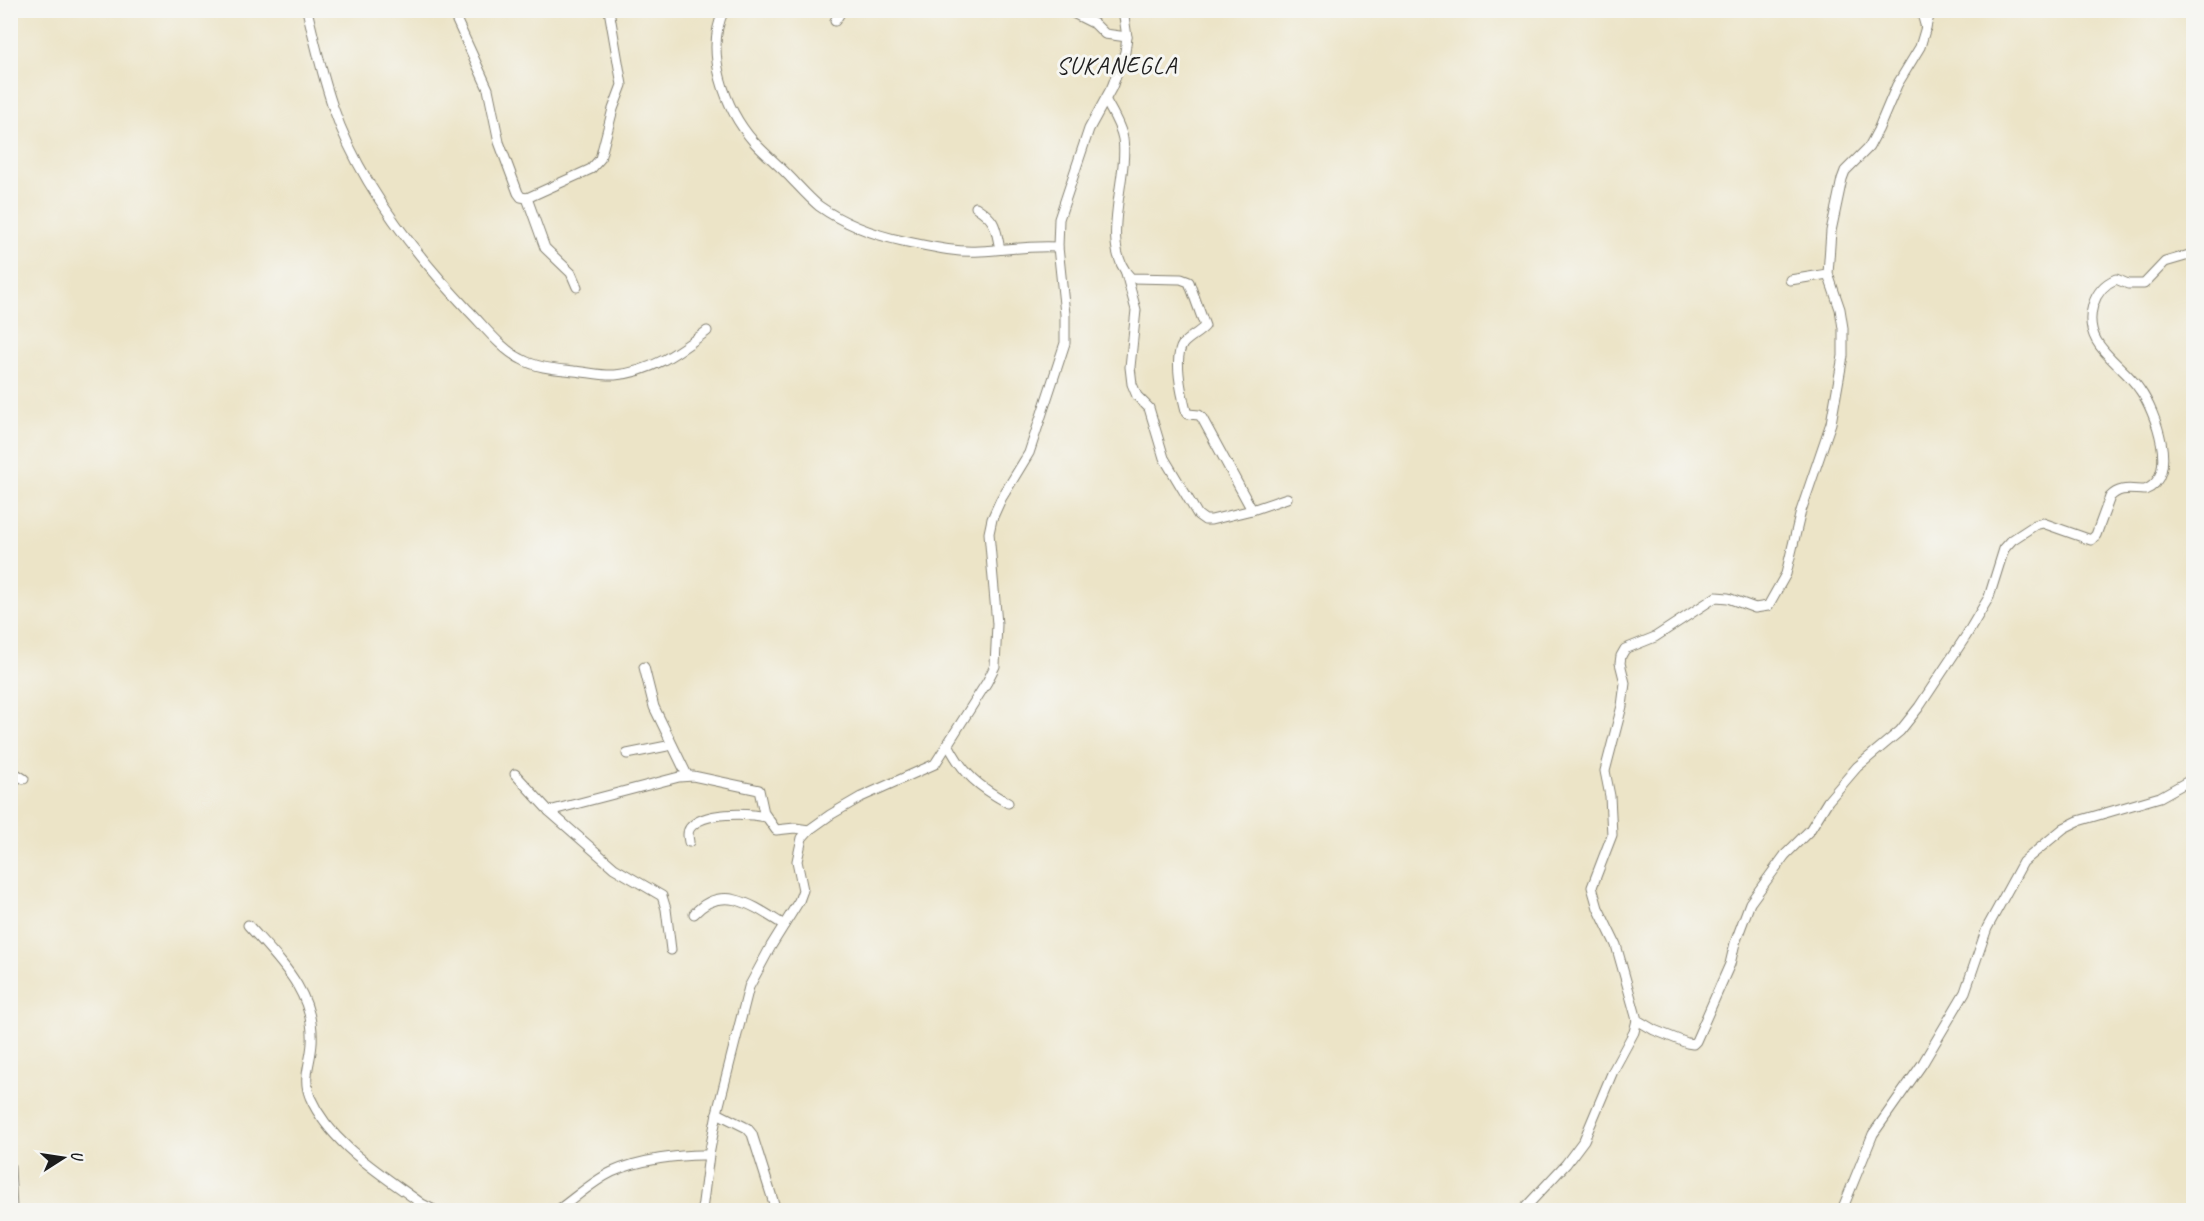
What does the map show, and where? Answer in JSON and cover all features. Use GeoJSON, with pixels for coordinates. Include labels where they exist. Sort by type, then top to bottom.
{"type":"FeatureCollection","features":[{"type":"Feature","properties":{"kind":"street"},"geometry":{"type":"LineString","coordinates":[[307,10],[318,58],[334,109],[365,175],[413,246],[456,297],[507,349],[520,359],[534,364],[613,375],[657,365],[707,331]]}},
{"type":"Feature","properties":{"kind":"street"},"geometry":{"type":"LineString","coordinates":[[452,10],[488,89],[499,142],[518,193],[521,197],[526,198],[591,169],[600,159],[612,109],[622,85],[609,10]]}},
{"type":"Feature","properties":{"kind":"street"},"geometry":{"type":"LineString","coordinates":[[724,10],[720,18],[716,43],[718,71],[729,103],[753,141],[818,204],[855,225],[901,240],[955,250],[980,251],[1033,245],[1058,247]]}},
{"type":"Feature","properties":{"kind":"street"},"geometry":{"type":"LineString","coordinates":[[835,21],[842,10]]}},
{"type":"Feature","properties":{"kind":"street"},"geometry":{"type":"LineString","coordinates":[[1067,10],[1095,24],[1105,34],[1127,38]]}},
{"type":"Feature","properties":{"kind":"street"},"geometry":{"type":"LineString","coordinates":[[702,1210],[717,1113],[749,987],[799,901],[803,890],[797,861],[802,838],[830,815],[861,797],[935,764],[995,666],[998,624],[989,533],[992,519],[1001,499],[1029,453],[1065,343],[1066,320],[1058,247],[1059,219],[1089,129],[1106,101],[1125,52],[1127,38],[1123,10]]}},
{"type":"Feature","properties":{"kind":"street"},"geometry":{"type":"LineString","coordinates":[[1921,10],[1926,30]]}},
{"type":"Feature","properties":{"kind":"street"},"geometry":{"type":"LineString","coordinates":[[1523,1210],[1566,1164],[1584,1140],[1613,1071],[1634,1032],[1637,1020],[1616,945],[1598,908],[1592,884],[1612,835],[1610,796],[1605,771],[1622,706],[1625,683],[1620,663],[1621,656],[1625,649],[1655,637],[1716,597],[1728,598],[1759,608],[1771,603],[1786,574],[1801,511],[1831,423],[1843,357],[1843,328],[1840,309],[1828,274],[1832,231],[1845,171],[1869,147],[1897,85],[1920,47],[1931,10]]}},
{"type":"Feature","properties":{"kind":"street"},"geometry":{"type":"LineString","coordinates":[[1106,101],[1122,132],[1123,139],[1116,224],[1118,249],[1136,310],[1130,367],[1132,384],[1137,396],[1149,408],[1158,443],[1168,466],[1202,519],[1211,520],[1252,510],[1287,498]]}},
{"type":"Feature","properties":{"kind":"street"},"geometry":{"type":"LineString","coordinates":[[526,198],[545,248],[566,267],[577,287]]}},
{"type":"Feature","properties":{"kind":"street"},"geometry":{"type":"LineString","coordinates":[[976,207],[995,223],[1000,249]]}},
{"type":"Feature","properties":{"kind":"street"},"geometry":{"type":"LineString","coordinates":[[1637,1020],[1654,1030],[1687,1043],[1693,1044],[1696,1041],[1730,964],[1750,903],[1785,855],[1809,830],[1828,801],[1857,767],[1900,731],[1919,707],[1989,597],[2004,549],[2012,540],[2035,525],[2043,523],[2091,540],[2096,535],[2110,497],[2114,493],[2122,489],[2145,490],[2156,481],[2163,463],[2162,448],[2151,410],[2139,388],[2109,358],[2095,340],[2091,313],[2096,295],[2109,282],[2116,279],[2128,284],[2145,284],[2166,262],[2189,255],[2193,251]]}},
{"type":"Feature","properties":{"kind":"street"},"geometry":{"type":"LineString","coordinates":[[1126,273],[1131,278],[1181,279],[1189,282],[1205,326],[1186,341],[1179,351],[1178,365],[1186,411],[1188,414],[1202,418],[1252,510]]}},
{"type":"Feature","properties":{"kind":"street"},"geometry":{"type":"LineString","coordinates":[[1790,280],[1828,274]]}},
{"type":"Feature","properties":{"kind":"street"},"geometry":{"type":"LineString","coordinates":[[644,667],[654,707],[687,775]]}},
{"type":"Feature","properties":{"kind":"street"},"geometry":{"type":"LineString","coordinates":[[627,754],[672,744]]}},
{"type":"Feature","properties":{"kind":"street"},"geometry":{"type":"LineString","coordinates":[[948,744],[959,766],[965,769],[979,786],[1008,803]]}},
{"type":"Feature","properties":{"kind":"street"},"geometry":{"type":"LineString","coordinates":[[10,770],[24,779]]}},
{"type":"Feature","properties":{"kind":"street"},"geometry":{"type":"LineString","coordinates":[[515,774],[549,811],[623,875],[662,896],[666,909],[671,950]]}},
{"type":"Feature","properties":{"kind":"street"},"geometry":{"type":"LineString","coordinates":[[549,811],[687,775],[759,790],[766,817],[778,831],[795,828],[809,830]]}},
{"type":"Feature","properties":{"kind":"street"},"geometry":{"type":"LineString","coordinates":[[1842,1210],[1873,1134],[1923,1063],[1965,992],[1987,928],[2022,862],[2064,828],[2078,821],[2160,797],[2193,778]]}},
{"type":"Feature","properties":{"kind":"street"},"geometry":{"type":"LineString","coordinates":[[689,842],[690,828],[706,818],[746,813],[766,817]]}},
{"type":"Feature","properties":{"kind":"street"},"geometry":{"type":"LineString","coordinates":[[694,914],[709,901],[733,899],[755,908],[784,925]]}},
{"type":"Feature","properties":{"kind":"street"},"geometry":{"type":"LineString","coordinates":[[248,925],[288,969],[307,1004],[311,1019],[312,1044],[306,1082],[310,1097],[320,1114],[349,1150],[422,1204],[434,1210]]}},
{"type":"Feature","properties":{"kind":"street"},"geometry":{"type":"LineString","coordinates":[[717,1113],[747,1128],[752,1134],[776,1210]]}},
{"type":"Feature","properties":{"kind":"street"},"geometry":{"type":"LineString","coordinates":[[558,1210],[601,1178],[620,1169],[680,1154],[709,1155]]}},
{"type":"Feature","properties":{"kind":"street"},"geometry":{"type":"LineString","coordinates":[[10,1166],[12,1210]]}},
{"type":"Feature","properties":{"kind":"district","name":"SUKANEGLA"},"geometry":{"type":"Point","coordinates":[1117,65]}}]}
